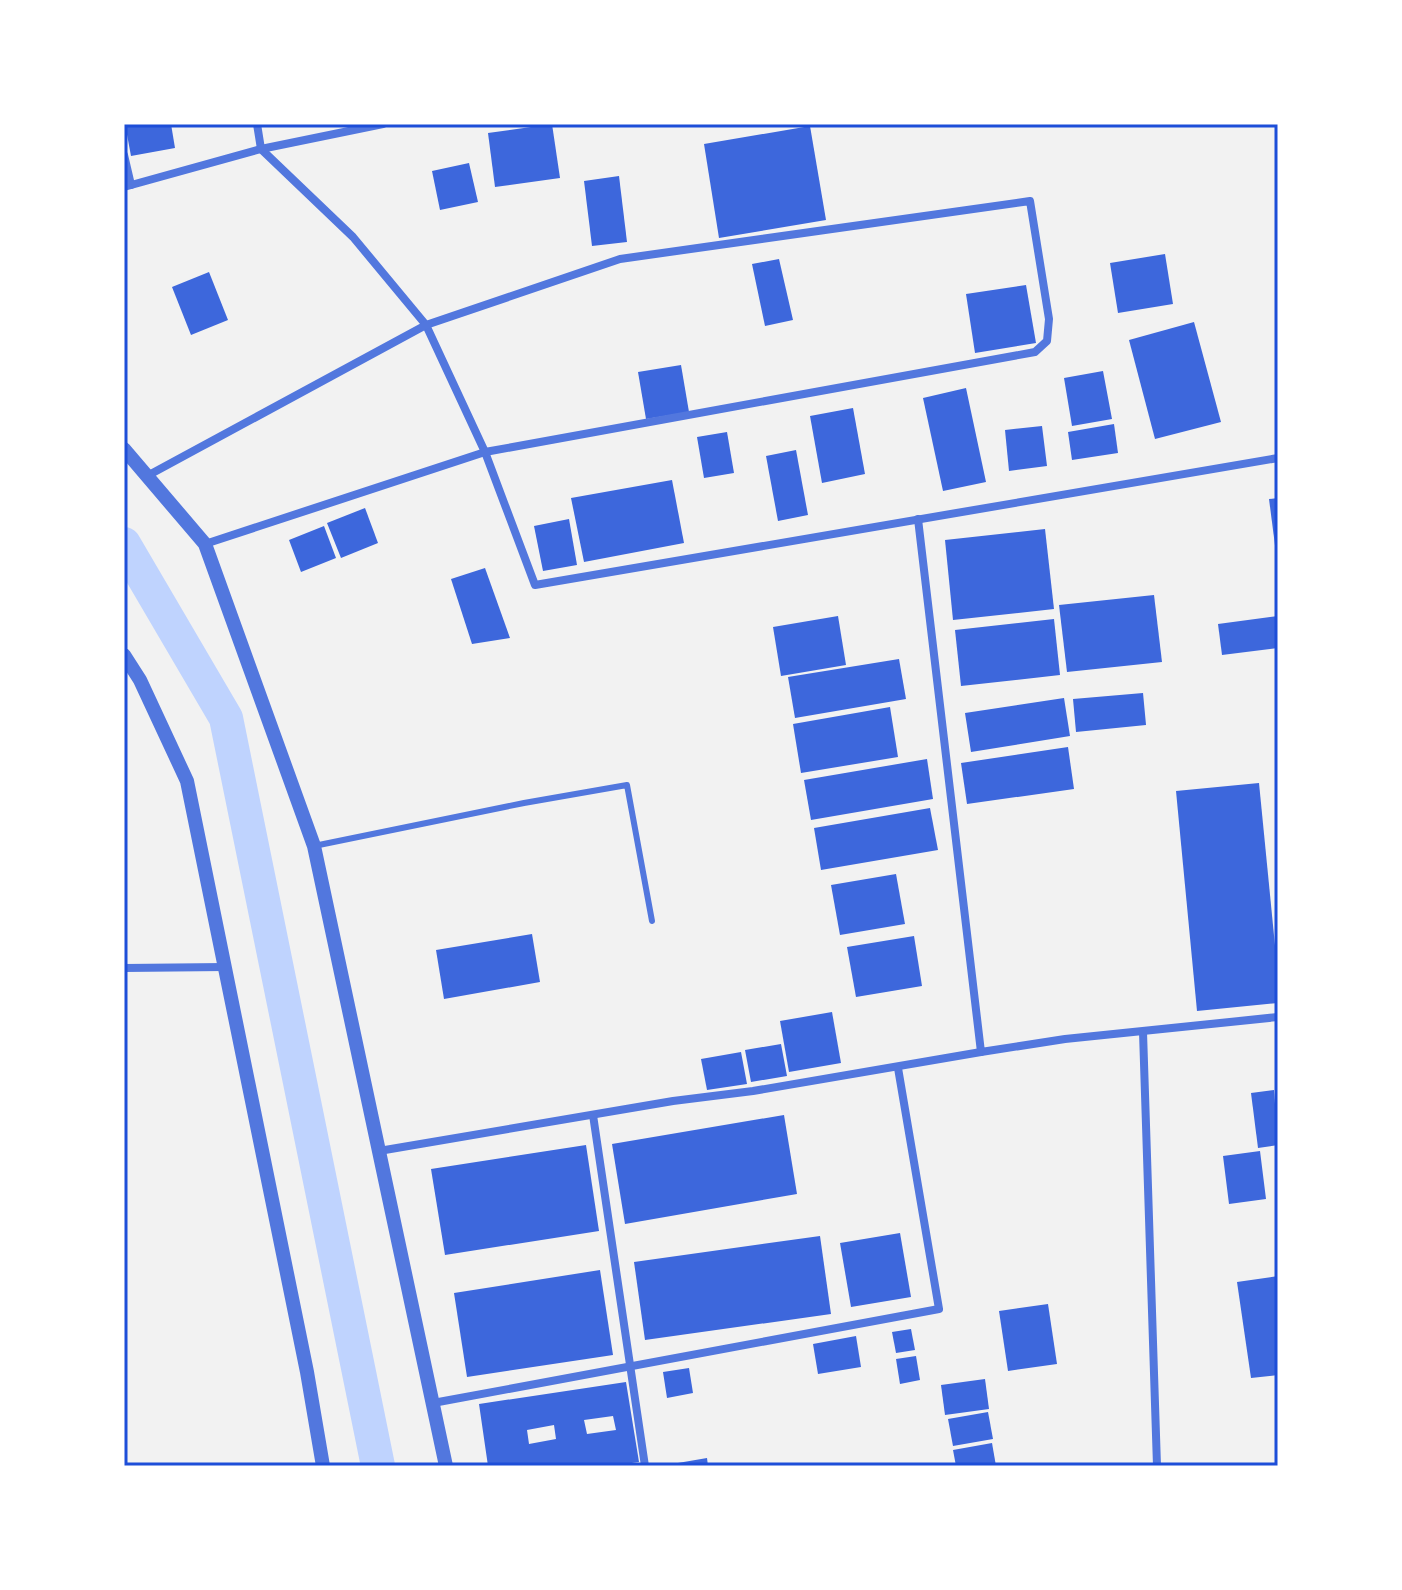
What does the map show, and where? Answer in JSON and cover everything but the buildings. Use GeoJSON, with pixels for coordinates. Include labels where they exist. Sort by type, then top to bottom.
{"type":"FeatureCollection","features":[{"type":"Feature","properties":{"kind":"street"},"geometry":{"type":"LineString","coordinates":[[257,124],[261,149],[353,237],[426,325],[485,452],[535,585],[1278,458]]}},
{"type":"Feature","properties":{"kind":"street"},"geometry":{"type":"LineString","coordinates":[[124,155],[127,186],[261,149],[383,124]]}},
{"type":"Feature","properties":{"kind":"street"},"geometry":{"type":"LineString","coordinates":[[147,476],[426,325],[620,259],[1030,201],[1049,319],[1047,341],[1035,352],[485,452],[205,544]]}},
{"type":"Feature","properties":{"kind":"street"},"geometry":{"type":"LineString","coordinates":[[124,449],[205,544],[314,846],[446,1466]]}},
{"type":"Feature","properties":{"kind":"street"},"geometry":{"type":"LineString","coordinates":[[918,519],[981,1052]]}},
{"type":"Feature","properties":{"kind":"street"},"geometry":{"type":"LineString","coordinates":[[124,655],[140,680],[187,781],[304,1356],[323,1466]]}},
{"type":"Feature","properties":{"kind":"street"},"geometry":{"type":"LineString","coordinates":[[124,968],[225,967]]}},
{"type":"Feature","properties":{"kind":"street"},"geometry":{"type":"LineString","coordinates":[[379,1151],[1065,1039],[1278,1017]]}},
{"type":"Feature","properties":{"kind":"street"},"geometry":{"type":"LineString","coordinates":[[1143,1032],[1157,1466]]}},
{"type":"Feature","properties":{"kind":"street"},"geometry":{"type":"LineString","coordinates":[[433,1403],[939,1309],[898,1068]]}},
{"type":"Feature","properties":{"kind":"street"},"geometry":{"type":"LineString","coordinates":[[593,1115],[645,1466]]}},
{"type":"Feature","properties":{"kind":"lane"},"geometry":{"type":"LineString","coordinates":[[314,846],[627,785],[652,921]]}},
{"type":"Feature","properties":{"kind":"waterway"},"geometry":{"type":"LineString","coordinates":[[124,544],[226,718],[378,1466]]}}]}
